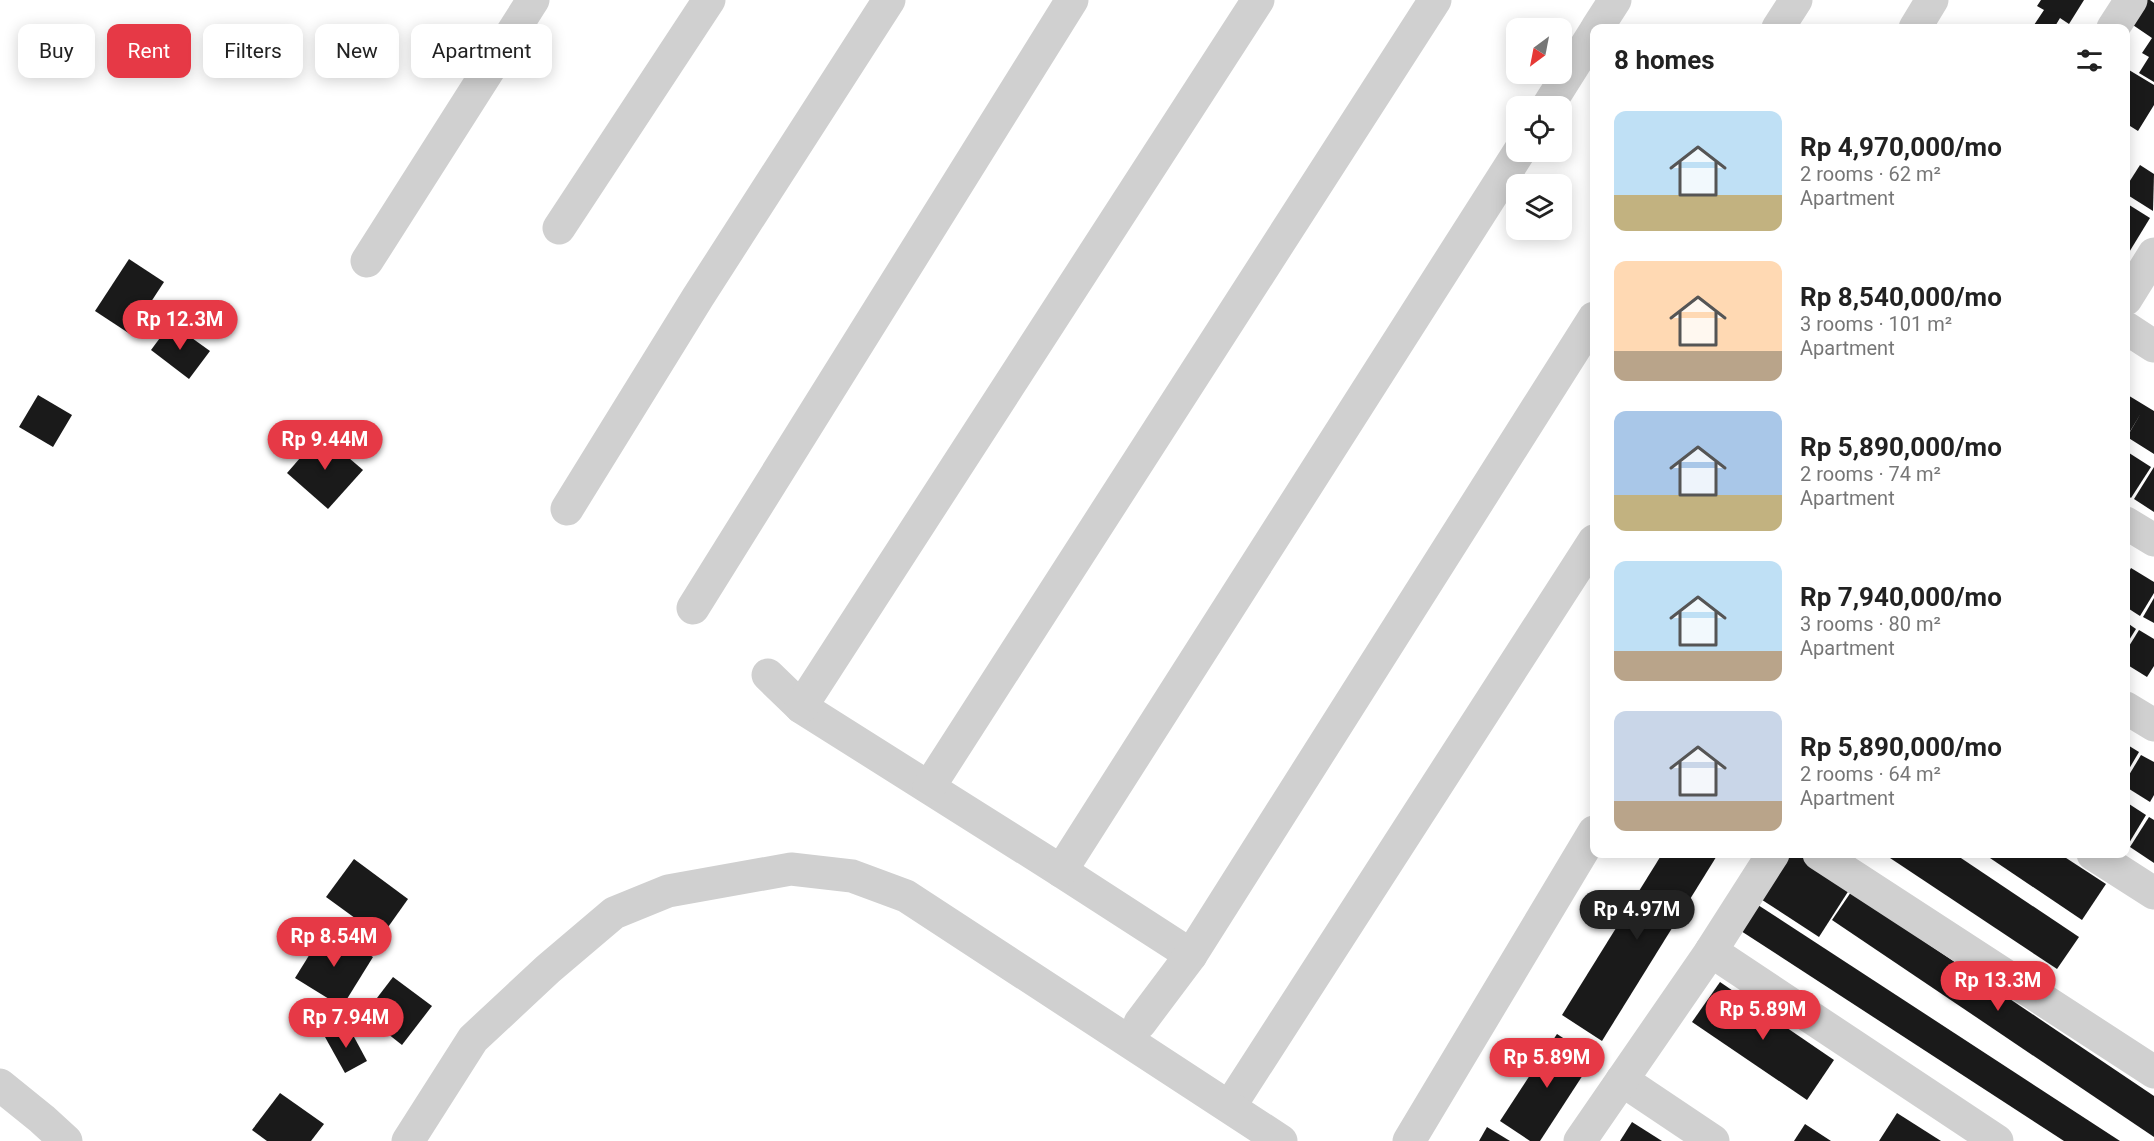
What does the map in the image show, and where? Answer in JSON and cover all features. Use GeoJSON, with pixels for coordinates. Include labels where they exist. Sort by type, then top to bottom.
{"type":"FeatureCollection","features":[{"type":"Feature","properties":{"kind":"street"},"geometry":{"type":"LineString","coordinates":[[367,261],[533,0]]}},
{"type":"Feature","properties":{"kind":"street"},"geometry":{"type":"LineString","coordinates":[[559,228],[709,0]]}},
{"type":"Feature","properties":{"kind":"street"},"geometry":{"type":"LineString","coordinates":[[567,509],[698,297],[889,0]]}},
{"type":"Feature","properties":{"kind":"street"},"geometry":{"type":"LineString","coordinates":[[693,608],[1071,0]]}},
{"type":"Feature","properties":{"kind":"street"},"geometry":{"type":"LineString","coordinates":[[801,707],[1258,0]]}},
{"type":"Feature","properties":{"kind":"street"},"geometry":{"type":"LineString","coordinates":[[929,787],[1435,0]]}},
{"type":"Feature","properties":{"kind":"street"},"geometry":{"type":"LineString","coordinates":[[1600,24],[1615,0]]}},
{"type":"Feature","properties":{"kind":"street"},"geometry":{"type":"LineString","coordinates":[[1781,24],[1796,0]]}},
{"type":"Feature","properties":{"kind":"street"},"geometry":{"type":"LineString","coordinates":[[1917,24],[1932,0]]}},
{"type":"Feature","properties":{"kind":"street"},"geometry":{"type":"LineString","coordinates":[[2116,24],[2131,0]]}},
{"type":"Feature","properties":{"kind":"street"},"geometry":{"type":"LineString","coordinates":[[1554,96],[1590,39]]}},
{"type":"Feature","properties":{"kind":"street"},"geometry":{"type":"LineString","coordinates":[[1061,871],[1513,162]]}},
{"type":"Feature","properties":{"kind":"street"},"geometry":{"type":"LineString","coordinates":[[2130,293],[2154,254]]}},
{"type":"Feature","properties":{"kind":"street"},"geometry":{"type":"LineString","coordinates":[[1140,1023],[1191,955],[1590,324]]}},
{"type":"Feature","properties":{"kind":"street"},"geometry":{"type":"LineString","coordinates":[[2130,331],[2154,346]]}},
{"type":"Feature","properties":{"kind":"street"},"geometry":{"type":"LineString","coordinates":[[2130,525],[2154,540]]}},
{"type":"Feature","properties":{"kind":"street"},"geometry":{"type":"LineString","coordinates":[[1230,1106],[1590,547]]}},
{"type":"Feature","properties":{"kind":"street"},"geometry":{"type":"LineString","coordinates":[[768,675],[801,707],[1191,955]]}},
{"type":"Feature","properties":{"kind":"street"},"geometry":{"type":"LineString","coordinates":[[2130,711],[2154,726]]}},
{"type":"Feature","properties":{"kind":"street"},"geometry":{"type":"LineString","coordinates":[[1409,1141],[1590,839]]}},
{"type":"Feature","properties":{"kind":"street"},"geometry":{"type":"LineString","coordinates":[[1580,1141],[1711,951],[1770,858]]}},
{"type":"Feature","properties":{"kind":"street"},"geometry":{"type":"LineString","coordinates":[[1825,858],[2154,1072]]}},
{"type":"Feature","properties":{"kind":"street"},"geometry":{"type":"LineString","coordinates":[[2099,858],[2154,893]]}},
{"type":"Feature","properties":{"kind":"street"},"geometry":{"type":"LineString","coordinates":[[408,1141],[473,1039],[548,969],[614,913],[668,891],[791,869],[852,876],[906,896],[1281,1141]]}},
{"type":"Feature","properties":{"kind":"street"},"geometry":{"type":"LineString","coordinates":[[1711,951],[1997,1141]]}},
{"type":"Feature","properties":{"kind":"street"},"geometry":{"type":"LineString","coordinates":[[1622,1080],[1713,1141]]}},
{"type":"Feature","properties":{"kind":"street"},"geometry":{"type":"LineString","coordinates":[[0,1085],[66,1141]]}},
{"type":"Feature","properties":{"kind":"building"},"geometry":{"type":"Polygon","coordinates":[[[2041,0],[2084,0],[2069,24],[2060,18],[2056,24],[2035,24],[2044,10],[2037,6],[2041,0]]]}},
{"type":"Feature","properties":{"kind":"building"},"geometry":{"type":"Polygon","coordinates":[[[2141,0],[2150,0],[2154,3],[2154,82],[2139,73],[2149,57],[2142,53],[2152,38],[2127,21],[2141,0]]]}},
{"type":"Feature","properties":{"kind":"building"},"geometry":{"type":"Polygon","coordinates":[[[2130,71],[2154,85],[2154,105],[2138,131],[2130,126],[2130,71]]]}},
{"type":"Feature","properties":{"kind":"building"},"geometry":{"type":"Polygon","coordinates":[[[2140,165],[2154,174],[2153,211],[2130,197],[2130,181],[2140,165]]]}},
{"type":"Feature","properties":{"kind":"building"},"geometry":{"type":"Polygon","coordinates":[[[2130,206],[2150,218],[2130,251],[2130,206]]]}},
{"type":"Feature","properties":{"kind":"building"},"geometry":{"type":"Polygon","coordinates":[[[129,259],[164,282],[130,334],[95,311],[129,259]]]}},
{"type":"Feature","properties":{"kind":"building"},"geometry":{"type":"Polygon","coordinates":[[[171,323],[210,351],[189,379],[151,350],[171,323]]]}},
{"type":"Feature","properties":{"kind":"building"},"geometry":{"type":"Polygon","coordinates":[[[38,395],[72,415],[53,447],[19,427],[38,395]]]}},
{"type":"Feature","properties":{"kind":"building"},"geometry":{"type":"Polygon","coordinates":[[[2130,396],[2154,411],[2154,454],[2130,439],[2130,432],[2141,413],[2130,431],[2130,396]]]}},
{"type":"Feature","properties":{"kind":"building"},"geometry":{"type":"Polygon","coordinates":[[[321,434],[363,470],[328,509],[287,473],[321,434]]]}},
{"type":"Feature","properties":{"kind":"building"},"geometry":{"type":"Polygon","coordinates":[[[2130,454],[2151,467],[2130,497],[2130,454]]]}},
{"type":"Feature","properties":{"kind":"building"},"geometry":{"type":"Polygon","coordinates":[[[2154,467],[2154,512],[2134,499],[2154,467]]]}},
{"type":"Feature","properties":{"kind":"building"},"geometry":{"type":"Polygon","coordinates":[[[2131,568],[2154,582],[2154,593],[2140,616],[2130,610],[2131,568]]]}},
{"type":"Feature","properties":{"kind":"building"},"geometry":{"type":"Polygon","coordinates":[[[2154,598],[2154,623],[2143,617],[2154,598]]]}},
{"type":"Feature","properties":{"kind":"building"},"geometry":{"type":"Polygon","coordinates":[[[2130,625],[2136,629],[2130,639],[2130,625]]]}},
{"type":"Feature","properties":{"kind":"building"},"geometry":{"type":"Polygon","coordinates":[[[2139,630],[2154,639],[2154,666],[2147,677],[2130,666],[2130,645],[2139,630]]]}},
{"type":"Feature","properties":{"kind":"building"},"geometry":{"type":"Polygon","coordinates":[[[2130,746],[2139,752],[2130,767],[2130,746]]]}},
{"type":"Feature","properties":{"kind":"building"},"geometry":{"type":"Polygon","coordinates":[[[2141,755],[2154,762],[2154,795],[2150,802],[2130,790],[2130,773],[2141,755]]]}},
{"type":"Feature","properties":{"kind":"building"},"geometry":{"type":"Polygon","coordinates":[[[2130,805],[2146,815],[2130,841],[2130,805]]]}},
{"type":"Feature","properties":{"kind":"building"},"geometry":{"type":"Polygon","coordinates":[[[2149,817],[2154,820],[2154,863],[2130,847],[2149,817]]]}},
{"type":"Feature","properties":{"kind":"building"},"geometry":{"type":"Polygon","coordinates":[[[1660,858],[1716,858],[1602,1041],[1562,1015],[1660,858]]]}},
{"type":"Feature","properties":{"kind":"building"},"geometry":{"type":"Polygon","coordinates":[[[1780,858],[1805,858],[1851,887],[1819,937],[1756,896],[1780,858]]]}},
{"type":"Feature","properties":{"kind":"building"},"geometry":{"type":"Polygon","coordinates":[[[1890,858],[1961,858],[2079,937],[2057,969],[1890,858]]]}},
{"type":"Feature","properties":{"kind":"building"},"geometry":{"type":"Polygon","coordinates":[[[1990,858],[2066,858],[2106,884],[2082,920],[1990,858]]]}},
{"type":"Feature","properties":{"kind":"building"},"geometry":{"type":"Polygon","coordinates":[[[354,859],[408,899],[381,937],[326,897],[354,859]]]}},
{"type":"Feature","properties":{"kind":"building"},"geometry":{"type":"Polygon","coordinates":[[[1851,892],[2154,1096],[2154,1137],[1832,920],[1851,892]]]}},
{"type":"Feature","properties":{"kind":"building"},"geometry":{"type":"Polygon","coordinates":[[[1758,905],[2120,1141],[2064,1141],[1741,931],[1758,905]]]}},
{"type":"Feature","properties":{"kind":"building"},"geometry":{"type":"Polygon","coordinates":[[[326,928],[373,957],[342,1007],[295,978],[326,928]]]}},
{"type":"Feature","properties":{"kind":"building"},"geometry":{"type":"Polygon","coordinates":[[[393,977],[432,1006],[402,1045],[364,1015],[393,977]]]}},
{"type":"Feature","properties":{"kind":"building"},"geometry":{"type":"Polygon","coordinates":[[[1720,982],[1834,1060],[1807,1100],[1692,1022],[1720,982]]]}},
{"type":"Feature","properties":{"kind":"building"},"geometry":{"type":"Polygon","coordinates":[[[347,1024],[367,1061],[345,1073],[325,1037],[347,1024]]]}},
{"type":"Feature","properties":{"kind":"building"},"geometry":{"type":"Polygon","coordinates":[[[1557,1034],[1594,1058],[1540,1141],[1530,1141],[1500,1121],[1557,1034]]]}},
{"type":"Feature","properties":{"kind":"building"},"geometry":{"type":"Polygon","coordinates":[[[280,1093],[324,1124],[311,1141],[267,1141],[252,1130],[280,1093]]]}},
{"type":"Feature","properties":{"kind":"building"},"geometry":{"type":"Polygon","coordinates":[[[1897,1113],[1941,1141],[1879,1141],[1897,1113]]]}},
{"type":"Feature","properties":{"kind":"building"},"geometry":{"type":"Polygon","coordinates":[[[1632,1122],[1662,1141],[1620,1141],[1632,1122]]]}},
{"type":"Feature","properties":{"kind":"building"},"geometry":{"type":"Polygon","coordinates":[[[1805,1124],[1831,1141],[1794,1141],[1805,1124]]]}},
{"type":"Feature","properties":{"kind":"building"},"geometry":{"type":"Polygon","coordinates":[[[1487,1127],[1510,1141],[1479,1141],[1487,1127]]]}}]}
